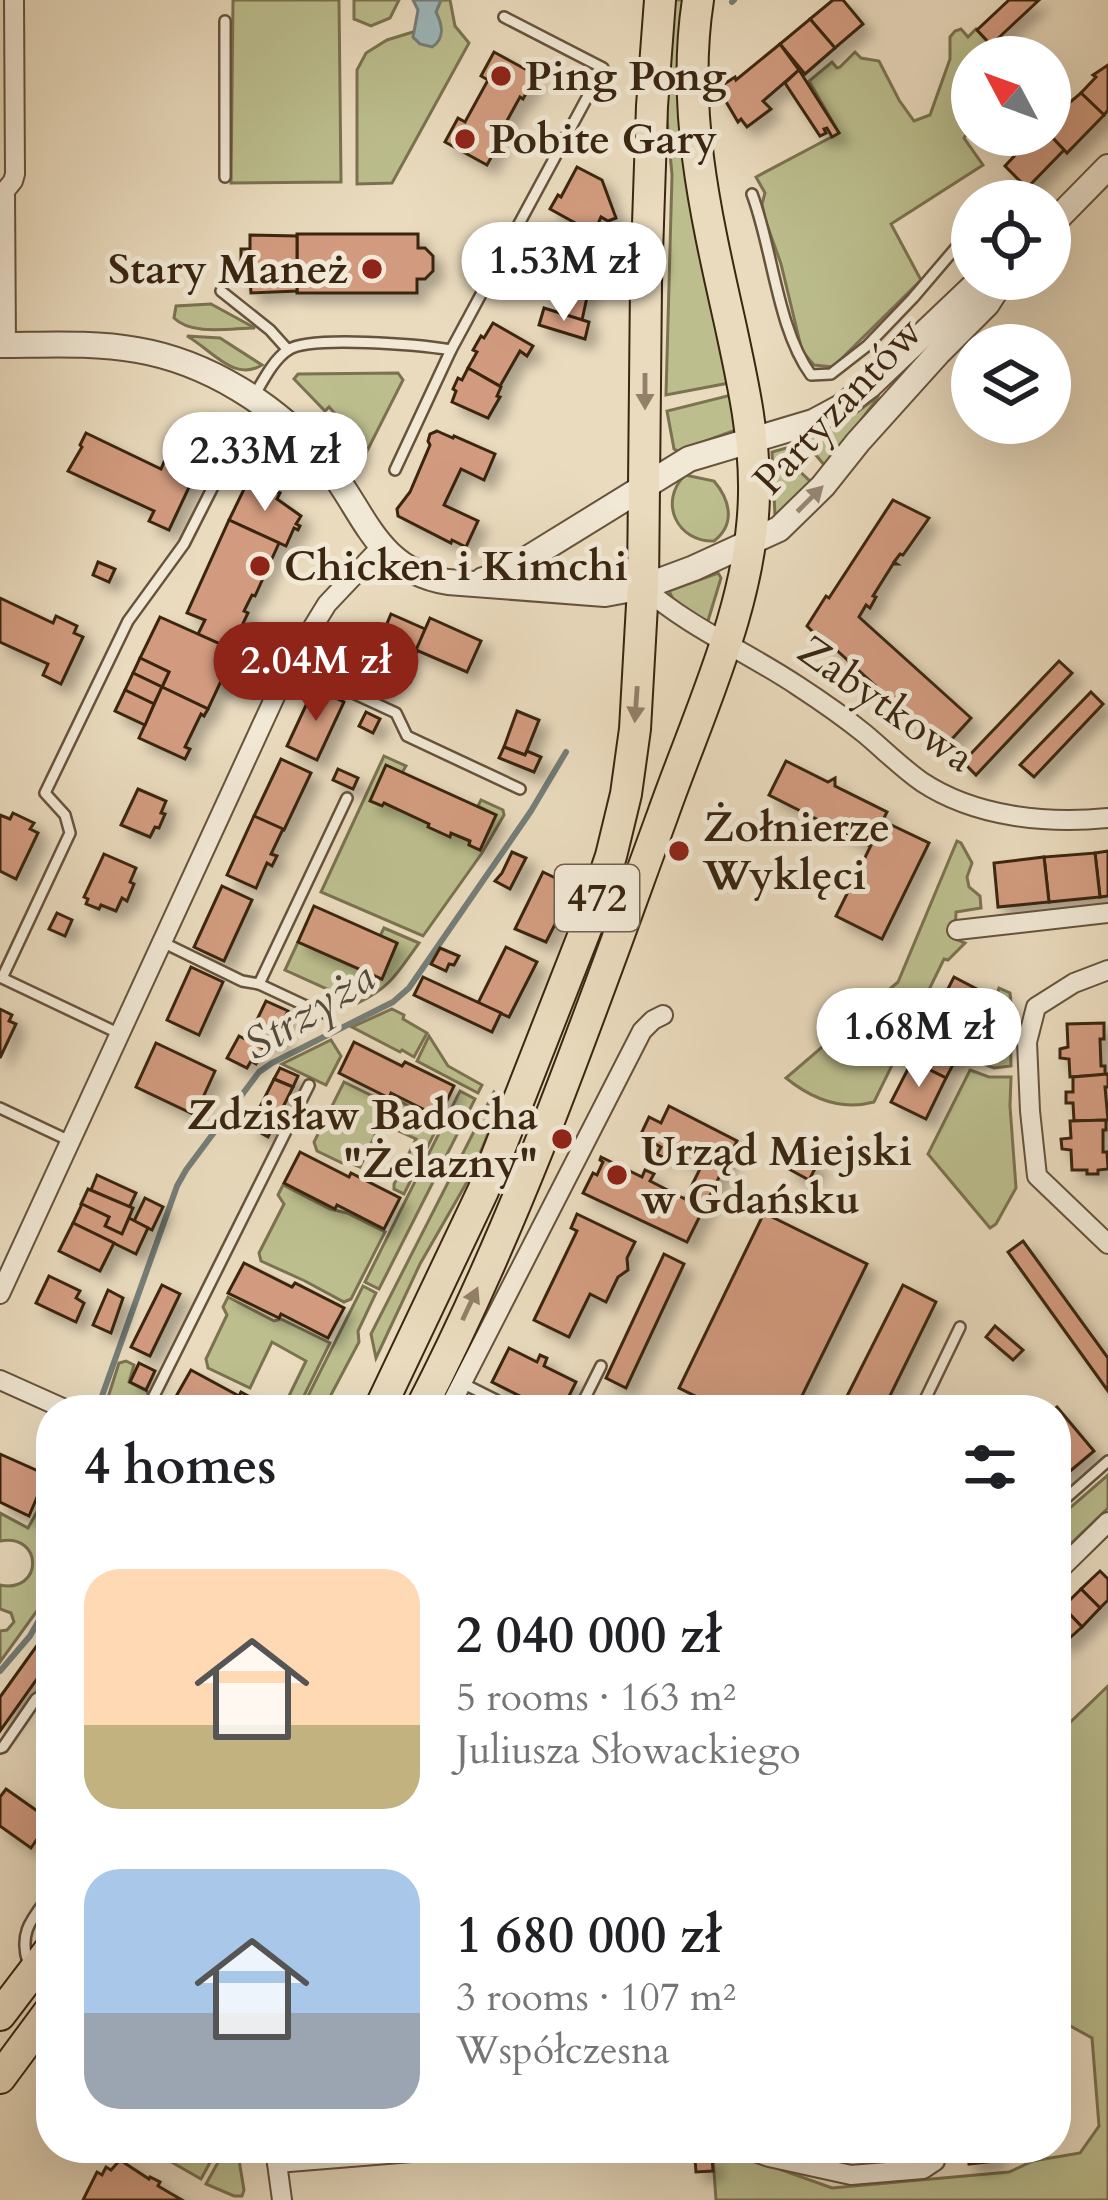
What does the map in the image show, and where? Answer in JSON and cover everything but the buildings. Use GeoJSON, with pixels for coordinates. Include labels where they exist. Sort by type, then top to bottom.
{"type":"FeatureCollection","features":[{"type":"Feature","properties":{"kind":"main road","name":"472"},"geometry":{"type":"LineString","coordinates":[[386,1395],[483,1191],[601,886],[632,765],[643,587],[646,261],[660,0]]}},
{"type":"Feature","properties":{"kind":"main road","name":"472"},"geometry":{"type":"LineString","coordinates":[[427,1395],[513,1214],[586,1029],[726,643],[745,575],[754,489],[752,440],[693,131],[692,40],[698,0]]}},
{"type":"Feature","properties":{"kind":"main road"},"geometry":{"type":"LineString","coordinates":[[0,2014],[36,1968]]}},
{"type":"Feature","properties":{"kind":"main road"},"geometry":{"type":"LineString","coordinates":[[0,2078],[36,2029]]}},
{"type":"Feature","properties":{"kind":"street"},"geometry":{"type":"LineString","coordinates":[[0,1294],[290,664],[327,604],[380,548],[324,461],[293,430],[252,398],[201,370],[158,354],[96,345],[3,345],[2,188],[13,181],[14,174],[14,0]]}},
{"type":"Feature","properties":{"kind":"street"},"geometry":{"type":"LineString","coordinates":[[1071,205],[1108,167]]}},
{"type":"Feature","properties":{"kind":"street","name":"Partyzantów"},"geometry":{"type":"LineString","coordinates":[[475,582],[501,575],[689,458],[813,422],[841,406],[869,386],[960,300]]}},
{"type":"Feature","properties":{"kind":"street","name":"Partyzantów"},"geometry":{"type":"LineString","coordinates":[[380,548],[428,579],[591,594],[643,587],[779,529],[824,486],[990,300]]}},
{"type":"Feature","properties":{"kind":"street","name":"Zabytkowa"},"geometry":{"type":"LineString","coordinates":[[643,587],[668,608],[813,696],[921,781],[948,796],[1021,817],[1108,818]]}},
{"type":"Feature","properties":{"kind":"street"},"geometry":{"type":"LineString","coordinates":[[957,930],[1108,913]]}},
{"type":"Feature","properties":{"kind":"street"},"geometry":{"type":"LineString","coordinates":[[1108,970],[1036,1006],[1027,1042],[1037,1176],[1108,1244]]}},
{"type":"Feature","properties":{"kind":"street"},"geometry":{"type":"LineString","coordinates":[[455,1395],[642,1031],[663,1015]]}},
{"type":"Feature","properties":{"kind":"street"},"geometry":{"type":"LineString","coordinates":[[0,1380],[36,1396]]}},
{"type":"Feature","properties":{"kind":"street"},"geometry":{"type":"LineString","coordinates":[[1071,1558],[1108,1522]]}},
{"type":"Feature","properties":{"kind":"street"},"geometry":{"type":"LineString","coordinates":[[277,2163],[282,2200]]}},
{"type":"Feature","properties":{"kind":"street"},"geometry":{"type":"LineString","coordinates":[[798,2163],[850,2175],[923,2169],[931,2163]]}},
{"type":"Feature","properties":{"kind":"street"},"geometry":{"type":"LineString","coordinates":[[820,2163],[820,2169]]}},
{"type":"Feature","properties":{"kind":"lane"},"geometry":{"type":"LineString","coordinates":[[395,470],[452,350],[603,68],[504,17]]}},
{"type":"Feature","properties":{"kind":"lane"},"geometry":{"type":"LineString","coordinates":[[225,21],[225,177]]}},
{"type":"Feature","properties":{"kind":"lane"},"geometry":{"type":"LineString","coordinates":[[752,194],[789,330],[799,359],[811,375],[831,374],[867,346],[951,253]]}},
{"type":"Feature","properties":{"kind":"lane"},"geometry":{"type":"LineString","coordinates":[[221,291],[288,350]]}},
{"type":"Feature","properties":{"kind":"lane"},"geometry":{"type":"LineString","coordinates":[[252,398],[273,366],[296,346],[423,345],[452,350]]}},
{"type":"Feature","properties":{"kind":"lane"},"geometry":{"type":"LineString","coordinates":[[120,1034],[2,978],[70,833],[65,815],[46,794],[128,621],[184,544],[225,463]]}},
{"type":"Feature","properties":{"kind":"lane"},"geometry":{"type":"LineString","coordinates":[[290,664],[397,713],[407,736],[520,789]]}},
{"type":"Feature","properties":{"kind":"lane"},"geometry":{"type":"LineString","coordinates":[[260,984],[347,798]]}},
{"type":"Feature","properties":{"kind":"lane"},"geometry":{"type":"LineString","coordinates":[[161,942],[321,1013]]}},
{"type":"Feature","properties":{"kind":"lane"},"geometry":{"type":"LineString","coordinates":[[154,1395],[309,1085]]}},
{"type":"Feature","properties":{"kind":"lane"},"geometry":{"type":"LineString","coordinates":[[0,1108],[70,1141]]}},
{"type":"Feature","properties":{"kind":"lane"},"geometry":{"type":"LineString","coordinates":[[927,1395],[960,1327]]}},
{"type":"Feature","properties":{"kind":"lane"},"geometry":{"type":"LineString","coordinates":[[587,1395],[601,1366]]}},
{"type":"Feature","properties":{"kind":"lane"},"geometry":{"type":"LineString","coordinates":[[461,1383],[486,1395]]}},
{"type":"Feature","properties":{"kind":"lane"},"geometry":{"type":"LineString","coordinates":[[1071,1494],[1108,1461]]}},
{"type":"Feature","properties":{"kind":"lane"},"geometry":{"type":"LineString","coordinates":[[0,1748],[36,1700]]}},
{"type":"Feature","properties":{"kind":"lane"},"geometry":{"type":"LineString","coordinates":[[36,1915],[22,1945],[36,1956]]}},
{"type":"Feature","properties":{"kind":"green space"},"geometry":{"type":"Polygon","coordinates":[[[233,0],[339,0],[341,182],[231,183],[233,0]]]}},
{"type":"Feature","properties":{"kind":"green space"},"geometry":{"type":"Polygon","coordinates":[[[354,0],[399,0],[390,18],[371,26],[354,19],[354,0]]]}},
{"type":"Feature","properties":{"kind":"green space"},"geometry":{"type":"Polygon","coordinates":[[[441,0],[450,0],[455,26],[469,43],[392,183],[357,184],[357,70],[366,53],[387,40],[413,32],[414,37],[441,0]]]}},
{"type":"Feature","properties":{"kind":"green space"},"geometry":{"type":"Polygon","coordinates":[[[670,0],[684,0],[680,48],[683,145],[729,383],[666,395],[672,175],[666,108],[670,0]]]}},
{"type":"Feature","properties":{"kind":"green space"},"geometry":{"type":"Polygon","coordinates":[[[961,29],[967,36],[951,36],[951,156],[977,156],[983,165],[960,180],[951,180],[951,186],[891,224],[921,280],[833,367],[814,365],[802,351],[765,219],[765,193],[756,177],[839,133],[809,81],[832,62],[840,67],[855,52],[879,61],[914,121],[930,115],[950,59],[950,37],[955,31],[961,29]]]}},
{"type":"Feature","properties":{"kind":"green space"},"geometry":{"type":"Polygon","coordinates":[[[211,304],[255,328],[201,329],[174,318],[176,306],[211,304]]]}},
{"type":"Feature","properties":{"kind":"green space"},"geometry":{"type":"Polygon","coordinates":[[[187,336],[220,338],[262,365],[242,370],[233,367],[187,336]]]}},
{"type":"Feature","properties":{"kind":"green space"},"geometry":{"type":"Polygon","coordinates":[[[398,373],[403,380],[365,455],[329,407],[325,411],[294,379],[298,374],[398,373]]]}},
{"type":"Feature","properties":{"kind":"green space"},"geometry":{"type":"Polygon","coordinates":[[[731,395],[736,430],[674,449],[667,411],[731,395]]]}},
{"type":"Feature","properties":{"kind":"green space"},"geometry":{"type":"Polygon","coordinates":[[[877,399],[826,467],[806,438],[877,399]]]}},
{"type":"Feature","properties":{"kind":"green space"},"geometry":{"type":"Polygon","coordinates":[[[786,448],[794,466],[811,482],[775,516],[772,452],[786,448]]]}},
{"type":"Feature","properties":{"kind":"green space"},"geometry":{"type":"Polygon","coordinates":[[[685,475],[714,481],[724,496],[728,520],[714,541],[690,535],[676,518],[673,497],[685,475]]]}},
{"type":"Feature","properties":{"kind":"green space"},"geometry":{"type":"Polygon","coordinates":[[[718,573],[721,578],[707,624],[674,601],[669,591],[718,573]]]}},
{"type":"Feature","properties":{"kind":"green space"},"geometry":{"type":"Polygon","coordinates":[[[384,756],[406,766],[384,803],[470,841],[469,845],[480,850],[496,815],[478,806],[481,800],[503,810],[482,853],[423,936],[321,892],[384,756]]]}},
{"type":"Feature","properties":{"kind":"green space"},"geometry":{"type":"Polygon","coordinates":[[[957,841],[972,863],[969,887],[980,896],[981,908],[956,912],[955,939],[965,943],[944,959],[874,1102],[839,1104],[806,1092],[786,1078],[898,982],[957,841]]]}},
{"type":"Feature","properties":{"kind":"green space"},"geometry":{"type":"Polygon","coordinates":[[[384,928],[419,943],[386,985],[358,1003],[285,970],[298,942],[381,979],[397,944],[380,936],[384,928]]]}},
{"type":"Feature","properties":{"kind":"green space"},"geometry":{"type":"Polygon","coordinates":[[[999,988],[1010,993],[1011,1066],[994,1068],[975,1061],[999,988]]]}},
{"type":"Feature","properties":{"kind":"green space"},"geometry":{"type":"Polygon","coordinates":[[[392,1009],[427,1033],[414,1057],[352,1027],[392,1009]]]}},
{"type":"Feature","properties":{"kind":"green space"},"geometry":{"type":"Polygon","coordinates":[[[429,1036],[448,1066],[482,1085],[478,1093],[417,1061],[429,1036]]]}},
{"type":"Feature","properties":{"kind":"green space"},"geometry":{"type":"Polygon","coordinates":[[[331,1040],[341,1056],[326,1085],[282,1064],[331,1040]]]}},
{"type":"Feature","properties":{"kind":"green space"},"geometry":{"type":"Polygon","coordinates":[[[970,1070],[989,1077],[1011,1077],[1016,1188],[990,1228],[928,1154],[970,1070]]]}},
{"type":"Feature","properties":{"kind":"green space"},"geometry":{"type":"Polygon","coordinates":[[[344,1082],[389,1104],[393,1098],[440,1122],[404,1194],[394,1184],[416,1139],[381,1123],[360,1167],[317,1151],[314,1142],[344,1082]]]}},
{"type":"Feature","properties":{"kind":"green space"},"geometry":{"type":"Polygon","coordinates":[[[460,1091],[475,1099],[379,1289],[365,1282],[460,1091]]]}},
{"type":"Feature","properties":{"kind":"green space"},"geometry":{"type":"Polygon","coordinates":[[[494,1092],[502,1100],[471,1175],[420,1264],[376,1358],[371,1334],[494,1092]]]}},
{"type":"Feature","properties":{"kind":"green space"},"geometry":{"type":"Polygon","coordinates":[[[283,1185],[385,1232],[351,1299],[344,1302],[261,1261],[259,1253],[284,1204],[278,1195],[283,1185]]]}},
{"type":"Feature","properties":{"kind":"green space"},"geometry":{"type":"Polygon","coordinates":[[[363,1286],[376,1293],[358,1331],[359,1342],[331,1395],[308,1395],[363,1286]]]}},
{"type":"Feature","properties":{"kind":"green space"},"geometry":{"type":"Polygon","coordinates":[[[228,1297],[330,1343],[304,1395],[289,1395],[306,1361],[272,1342],[250,1388],[208,1368],[206,1359],[227,1315],[223,1307],[228,1297]]]}},
{"type":"Feature","properties":{"kind":"green space"},"geometry":{"type":"Polygon","coordinates":[[[119,1363],[134,1365],[129,1382],[148,1395],[109,1395],[119,1363]]]}},
{"type":"Feature","properties":{"kind":"green space"},"geometry":{"type":"Polygon","coordinates":[[[1108,1475],[1108,1508],[1071,1544],[1071,1507],[1108,1475]]]}},
{"type":"Feature","properties":{"kind":"green space"},"geometry":{"type":"Polygon","coordinates":[[[0,1513],[28,1528],[36,1514],[36,1612],[0,1662],[0,1631],[14,1622],[11,1613],[0,1609],[0,1585],[24,1581],[33,1563],[25,1546],[0,1541],[0,1513]]]}},
{"type":"Feature","properties":{"kind":"green space"},"geometry":{"type":"Polygon","coordinates":[[[1108,1686],[1108,2200],[716,2200],[713,2163],[762,2163],[832,2188],[1009,2172],[1029,2163],[1071,2163],[1071,2155],[1080,2153],[1099,2126],[1092,2038],[1071,2026],[1071,1722],[1108,1686]]]}},
{"type":"Feature","properties":{"kind":"green space"},"geometry":{"type":"Polygon","coordinates":[[[173,2163],[210,2163],[201,2179],[173,2163]]]}},
{"type":"Feature","properties":{"kind":"green space"},"geometry":{"type":"Polygon","coordinates":[[[218,2163],[240,2163],[242,2196],[206,2184],[218,2163]]]}},
{"type":"Feature","properties":{"kind":"water"},"geometry":{"type":"Polygon","coordinates":[[[413,0],[441,0],[436,12],[441,35],[432,47],[413,37],[418,10],[413,0]]]}},
{"type":"Feature","properties":{"kind":"waterway","name":"Strzyża"},"geometry":{"type":"LineString","coordinates":[[102,1395],[186,1170],[259,1072],[393,1002],[409,988],[566,752]]}},
{"type":"Feature","properties":{"kind":"waterway","name":"Strzyża"},"geometry":{"type":"LineString","coordinates":[[0,1671],[36,1625]]}},
{"type":"Feature","properties":{"kind":"place","name":"Ping Pong"},"geometry":{"type":"Point","coordinates":[501,76]}},
{"type":"Feature","properties":{"kind":"place","name":"Pobite Gary"},"geometry":{"type":"Point","coordinates":[465,139]}},
{"type":"Feature","properties":{"kind":"place","name":"Stary Maneż"},"geometry":{"type":"Point","coordinates":[372,269]}},
{"type":"Feature","properties":{"kind":"place","name":"Chicken i Kimchi"},"geometry":{"type":"Point","coordinates":[260,566]}},
{"type":"Feature","properties":{"kind":"place","name":"Żołnierze Wyklęci"},"geometry":{"type":"Point","coordinates":[679,851]}},
{"type":"Feature","properties":{"kind":"place","name":"Zdzisław Badocha \"Żelazny\""},"geometry":{"type":"Point","coordinates":[562,1139]}},
{"type":"Feature","properties":{"kind":"place","name":"Urząd Miejski w Gdańsku"},"geometry":{"type":"Point","coordinates":[617,1175]}}]}
